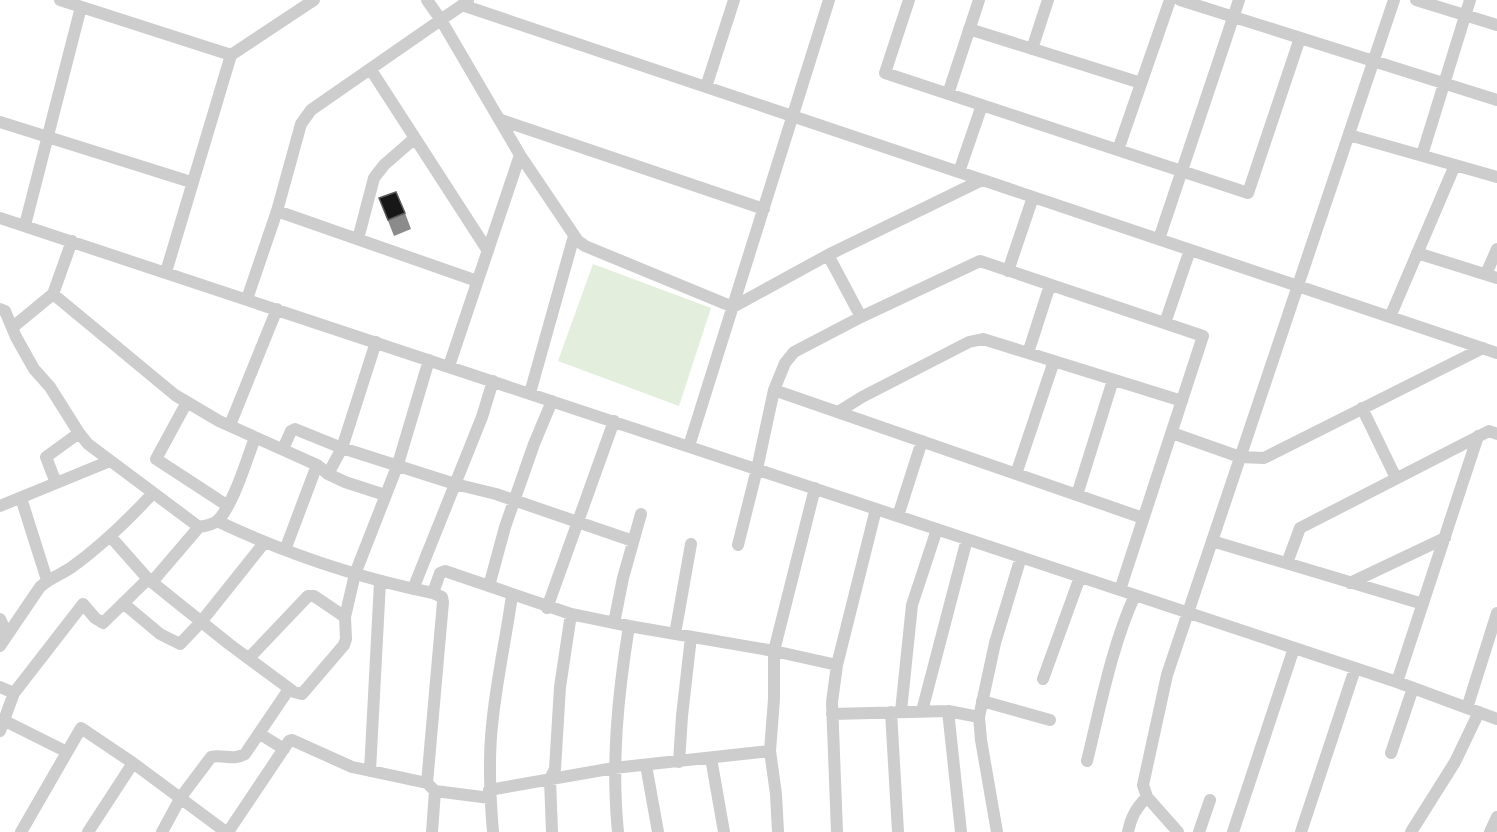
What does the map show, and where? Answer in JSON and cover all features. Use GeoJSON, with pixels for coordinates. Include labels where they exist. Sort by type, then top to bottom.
{"type":"FeatureCollection","features":[{"type":"Feature","properties":{"kind":"street"},"geometry":{"type":"LineString","coordinates":[[60,0],[231,55]]}},
{"type":"Feature","properties":{"kind":"street"},"geometry":{"type":"LineString","coordinates":[[166,272],[191,182],[231,55],[314,0]]}},
{"type":"Feature","properties":{"kind":"street"},"geometry":{"type":"LineString","coordinates":[[427,0],[520,154],[574,236],[585,246],[733,307]]}},
{"type":"Feature","properties":{"kind":"street"},"geometry":{"type":"LineString","coordinates":[[706,87],[734,0]]}},
{"type":"Feature","properties":{"kind":"street"},"geometry":{"type":"LineString","coordinates":[[689,446],[830,0]]}},
{"type":"Feature","properties":{"kind":"street"},"geometry":{"type":"LineString","coordinates":[[909,0],[885,73],[1248,193],[1300,38]]}},
{"type":"Feature","properties":{"kind":"street"},"geometry":{"type":"LineString","coordinates":[[948,94],[979,0]]}},
{"type":"Feature","properties":{"kind":"street"},"geometry":{"type":"LineString","coordinates":[[1032,49],[1048,0]]}},
{"type":"Feature","properties":{"kind":"street"},"geometry":{"type":"LineString","coordinates":[[1118,150],[1170,0]]}},
{"type":"Feature","properties":{"kind":"street"},"geometry":{"type":"LineString","coordinates":[[1180,0],[1497,100]]}},
{"type":"Feature","properties":{"kind":"street"},"geometry":{"type":"LineString","coordinates":[[1159,239],[1239,0]]}},
{"type":"Feature","properties":{"kind":"street"},"geometry":{"type":"LineString","coordinates":[[1178,832],[1147,797],[1143,785],[1167,675],[1394,0]]}},
{"type":"Feature","properties":{"kind":"street"},"geometry":{"type":"LineString","coordinates":[[1416,0],[1497,25]]}},
{"type":"Feature","properties":{"kind":"street"},"geometry":{"type":"LineString","coordinates":[[1422,155],[1470,0]]}},
{"type":"Feature","properties":{"kind":"street"},"geometry":{"type":"LineString","coordinates":[[247,299],[277,211],[301,124],[305,117],[311,110],[465,3],[706,87],[1497,353]]}},
{"type":"Feature","properties":{"kind":"street"},"geometry":{"type":"LineString","coordinates":[[25,225],[81,7]]}},
{"type":"Feature","properties":{"kind":"street"},"geometry":{"type":"LineString","coordinates":[[969,30],[1142,83]]}},
{"type":"Feature","properties":{"kind":"street"},"geometry":{"type":"LineString","coordinates":[[371,70],[488,251]]}},
{"type":"Feature","properties":{"kind":"street"},"geometry":{"type":"LineString","coordinates":[[959,172],[982,105]]}},
{"type":"Feature","properties":{"kind":"street"},"geometry":{"type":"LineString","coordinates":[[501,120],[764,209]]}},
{"type":"Feature","properties":{"kind":"street"},"geometry":{"type":"LineString","coordinates":[[0,122],[191,182]]}},
{"type":"Feature","properties":{"kind":"street"},"geometry":{"type":"LineString","coordinates":[[1349,135],[1497,177]]}},
{"type":"Feature","properties":{"kind":"street"},"geometry":{"type":"LineString","coordinates":[[358,239],[374,178],[384,165],[415,138]]}},
{"type":"Feature","properties":{"kind":"street"},"geometry":{"type":"LineString","coordinates":[[449,366],[520,154]]}},
{"type":"Feature","properties":{"kind":"street"},"geometry":{"type":"LineString","coordinates":[[1390,317],[1455,165]]}},
{"type":"Feature","properties":{"kind":"street"},"geometry":{"type":"LineString","coordinates":[[733,307],[828,255],[982,180]]}},
{"type":"Feature","properties":{"kind":"street"},"geometry":{"type":"LineString","coordinates":[[1008,271],[1033,197]]}},
{"type":"Feature","properties":{"kind":"street"},"geometry":{"type":"LineString","coordinates":[[277,211],[477,281]]}},
{"type":"Feature","properties":{"kind":"street"},"geometry":{"type":"LineString","coordinates":[[0,218],[1397,682],[1497,719]]}},
{"type":"Feature","properties":{"kind":"street"},"geometry":{"type":"LineString","coordinates":[[530,393],[574,236]]}},
{"type":"Feature","properties":{"kind":"street"},"geometry":{"type":"LineString","coordinates":[[13,327],[53,294],[72,241]]}},
{"type":"Feature","properties":{"kind":"street"},"geometry":{"type":"LineString","coordinates":[[1418,253],[1491,276],[1497,249]]}},
{"type":"Feature","properties":{"kind":"street"},"geometry":{"type":"LineString","coordinates":[[1165,323],[1190,250]]}},
{"type":"Feature","properties":{"kind":"street"},"geometry":{"type":"LineString","coordinates":[[828,255],[861,317]]}},
{"type":"Feature","properties":{"kind":"street"},"geometry":{"type":"LineString","coordinates":[[738,545],[774,390],[785,363],[794,352],[861,317],[980,261],[1203,336],[1120,590]]}},
{"type":"Feature","properties":{"kind":"street"},"geometry":{"type":"LineString","coordinates":[[1028,353],[1050,285]]}},
{"type":"Feature","properties":{"kind":"street"},"geometry":{"type":"LineString","coordinates":[[53,294],[187,402],[219,421],[317,465],[328,474],[386,495]]}},
{"type":"Feature","properties":{"kind":"street"},"geometry":{"type":"LineString","coordinates":[[0,309],[5,311],[34,369],[50,387],[88,444],[199,527],[209,526],[217,521],[228,506],[255,438]]}},
{"type":"Feature","properties":{"kind":"street"},"geometry":{"type":"LineString","coordinates":[[230,425],[277,309]]}},
{"type":"Feature","properties":{"kind":"street"},"geometry":{"type":"LineString","coordinates":[[838,412],[862,397],[969,342],[983,339],[1182,401]]}},
{"type":"Feature","properties":{"kind":"street"},"geometry":{"type":"LineString","coordinates":[[328,474],[342,448],[376,342]]}},
{"type":"Feature","properties":{"kind":"street"},"geometry":{"type":"LineString","coordinates":[[1172,433],[1240,457],[1264,458],[1483,348]]}},
{"type":"Feature","properties":{"kind":"street"},"geometry":{"type":"LineString","coordinates":[[110,536],[150,580],[201,622],[289,689],[298,694],[306,691],[338,654],[346,639],[345,617],[355,574],[398,464],[429,360]]}},
{"type":"Feature","properties":{"kind":"street"},"geometry":{"type":"LineString","coordinates":[[1016,474],[1054,361]]}},
{"type":"Feature","properties":{"kind":"street"},"geometry":{"type":"LineString","coordinates":[[1077,495],[1113,380]]}},
{"type":"Feature","properties":{"kind":"street"},"geometry":{"type":"LineString","coordinates":[[413,589],[482,417],[493,381]]}},
{"type":"Feature","properties":{"kind":"street"},"geometry":{"type":"LineString","coordinates":[[774,390],[1143,518]]}},
{"type":"Feature","properties":{"kind":"street"},"geometry":{"type":"LineString","coordinates":[[489,586],[500,544],[534,444],[552,401]]}},
{"type":"Feature","properties":{"kind":"street"},"geometry":{"type":"LineString","coordinates":[[187,402],[156,459],[228,506]]}},
{"type":"Feature","properties":{"kind":"street"},"geometry":{"type":"LineString","coordinates":[[1362,408],[1396,478]]}},
{"type":"Feature","properties":{"kind":"street"},"geometry":{"type":"LineString","coordinates":[[547,608],[614,421]]}},
{"type":"Feature","properties":{"kind":"street"},"geometry":{"type":"LineString","coordinates":[[283,449],[291,431],[295,429],[342,448],[455,484],[482,490],[577,524],[633,541]]}},
{"type":"Feature","properties":{"kind":"street"},"geometry":{"type":"LineString","coordinates":[[1287,563],[1300,528],[1478,436],[1489,431],[1497,434]]}},
{"type":"Feature","properties":{"kind":"street"},"geometry":{"type":"LineString","coordinates":[[56,483],[45,457],[79,433]]}},
{"type":"Feature","properties":{"kind":"street"},"geometry":{"type":"LineString","coordinates":[[1397,682],[1478,436]]}},
{"type":"Feature","properties":{"kind":"street"},"geometry":{"type":"LineString","coordinates":[[898,516],[922,441]]}},
{"type":"Feature","properties":{"kind":"street"},"geometry":{"type":"LineString","coordinates":[[0,506],[110,461]]}},
{"type":"Feature","properties":{"kind":"street"},"geometry":{"type":"LineString","coordinates":[[285,550],[317,465]]}},
{"type":"Feature","properties":{"kind":"street"},"geometry":{"type":"LineString","coordinates":[[778,832],[770,751],[774,699],[774,651],[815,488]]}},
{"type":"Feature","properties":{"kind":"street"},"geometry":{"type":"LineString","coordinates":[[4,641],[35,593],[47,580],[71,567],[110,536],[128,521],[153,494]]}},
{"type":"Feature","properties":{"kind":"street"},"geometry":{"type":"LineString","coordinates":[[21,498],[47,580]]}},
{"type":"Feature","properties":{"kind":"street"},"geometry":{"type":"LineString","coordinates":[[837,832],[832,714],[837,665],[876,509]]}},
{"type":"Feature","properties":{"kind":"street"},"geometry":{"type":"LineString","coordinates":[[614,623],[623,578],[641,514]]}},
{"type":"Feature","properties":{"kind":"street"},"geometry":{"type":"LineString","coordinates":[[217,521],[264,543],[355,574],[442,597],[431,787],[432,832]]}},
{"type":"Feature","properties":{"kind":"street"},"geometry":{"type":"LineString","coordinates":[[67,752],[3,726],[14,693],[68,620],[83,604],[94,618],[103,623],[150,580],[199,527]]}},
{"type":"Feature","properties":{"kind":"street"},"geometry":{"type":"LineString","coordinates":[[898,832],[896,711],[912,604],[937,529]]}},
{"type":"Feature","properties":{"kind":"street"},"geometry":{"type":"LineString","coordinates":[[1350,583],[1445,538]]}},
{"type":"Feature","properties":{"kind":"street"},"geometry":{"type":"LineString","coordinates":[[922,711],[968,539]]}},
{"type":"Feature","properties":{"kind":"street"},"geometry":{"type":"LineString","coordinates":[[1212,541],[1423,604]]}},
{"type":"Feature","properties":{"kind":"street"},"geometry":{"type":"LineString","coordinates":[[123,603],[160,634],[180,644],[201,622],[264,543]]}},
{"type":"Feature","properties":{"kind":"street"},"geometry":{"type":"LineString","coordinates":[[675,634],[690,544]]}},
{"type":"Feature","properties":{"kind":"street"},"geometry":{"type":"LineString","coordinates":[[997,832],[979,717],[995,643],[1021,557]]}},
{"type":"Feature","properties":{"kind":"street"},"geometry":{"type":"LineString","coordinates":[[433,593],[439,576],[444,571],[547,608],[571,614],[774,651],[837,665]]}},
{"type":"Feature","properties":{"kind":"street"},"geometry":{"type":"LineString","coordinates":[[1043,680],[1080,577]]}},
{"type":"Feature","properties":{"kind":"street"},"geometry":{"type":"LineString","coordinates":[[370,771],[380,582]]}},
{"type":"Feature","properties":{"kind":"street"},"geometry":{"type":"LineString","coordinates":[[493,832],[490,794],[492,727],[512,595]]}},
{"type":"Feature","properties":{"kind":"street"},"geometry":{"type":"LineString","coordinates":[[1087,761],[1104,692],[1135,595]]}},
{"type":"Feature","properties":{"kind":"street"},"geometry":{"type":"LineString","coordinates":[[249,658],[308,596],[314,596],[345,617]]}},
{"type":"Feature","properties":{"kind":"street"},"geometry":{"type":"LineString","coordinates":[[1411,832],[1455,762],[1473,710],[1497,613]]}},
{"type":"Feature","properties":{"kind":"street"},"geometry":{"type":"LineString","coordinates":[[552,832],[550,778],[555,769],[560,687],[571,614]]}},
{"type":"Feature","properties":{"kind":"street"},"geometry":{"type":"LineString","coordinates":[[0,619],[4,641]]}},
{"type":"Feature","properties":{"kind":"street"},"geometry":{"type":"LineString","coordinates":[[618,832],[614,768],[620,686],[629,626]]}},
{"type":"Feature","properties":{"kind":"street"},"geometry":{"type":"LineString","coordinates":[[679,762],[691,637]]}},
{"type":"Feature","properties":{"kind":"street"},"geometry":{"type":"LineString","coordinates":[[1233,832],[1294,648]]}},
{"type":"Feature","properties":{"kind":"street"},"geometry":{"type":"LineString","coordinates":[[1300,832],[1355,669]]}},
{"type":"Feature","properties":{"kind":"street"},"geometry":{"type":"LineString","coordinates":[[0,687],[14,693]]}},
{"type":"Feature","properties":{"kind":"street"},"geometry":{"type":"LineString","coordinates":[[1391,753],[1413,688]]}},
{"type":"Feature","properties":{"kind":"street"},"geometry":{"type":"LineString","coordinates":[[162,832],[181,797],[211,757],[239,758],[245,754],[289,689]]}},
{"type":"Feature","properties":{"kind":"street"},"geometry":{"type":"LineString","coordinates":[[982,702],[1050,720]]}},
{"type":"Feature","properties":{"kind":"street"},"geometry":{"type":"LineString","coordinates":[[832,714],[948,711],[979,717]]}},
{"type":"Feature","properties":{"kind":"street"},"geometry":{"type":"LineString","coordinates":[[948,711],[961,832]]}},
{"type":"Feature","properties":{"kind":"street"},"geometry":{"type":"LineString","coordinates":[[21,832],[81,728],[181,797],[227,832],[289,741],[294,740],[345,764],[370,771],[431,787],[490,794],[550,778],[614,768],[770,751]]}},
{"type":"Feature","properties":{"kind":"street"},"geometry":{"type":"LineString","coordinates":[[260,734],[284,749]]}},
{"type":"Feature","properties":{"kind":"street"},"geometry":{"type":"LineString","coordinates":[[711,758],[724,832]]}},
{"type":"Feature","properties":{"kind":"street"},"geometry":{"type":"LineString","coordinates":[[88,832],[133,763]]}},
{"type":"Feature","properties":{"kind":"street"},"geometry":{"type":"LineString","coordinates":[[646,765],[658,832]]}},
{"type":"Feature","properties":{"kind":"street"},"geometry":{"type":"LineString","coordinates":[[1128,832],[1130,819],[1147,797]]}},
{"type":"Feature","properties":{"kind":"street"},"geometry":{"type":"LineString","coordinates":[[1199,832],[1210,800]]}},
{"type":"Feature","properties":{"kind":"street"},"geometry":{"type":"LineString","coordinates":[[1490,832],[1497,817]]}},
{"type":"Feature","properties":{"kind":"green space"},"geometry":{"type":"Polygon","coordinates":[[[593,264],[711,308],[679,406],[558,361],[593,264]]]}},
{"type":"Feature","properties":{"kind":"building"},"geometry":{"type":"Polygon","coordinates":[[[396,192],[405,213],[388,220],[379,198],[396,192]]]}}]}
